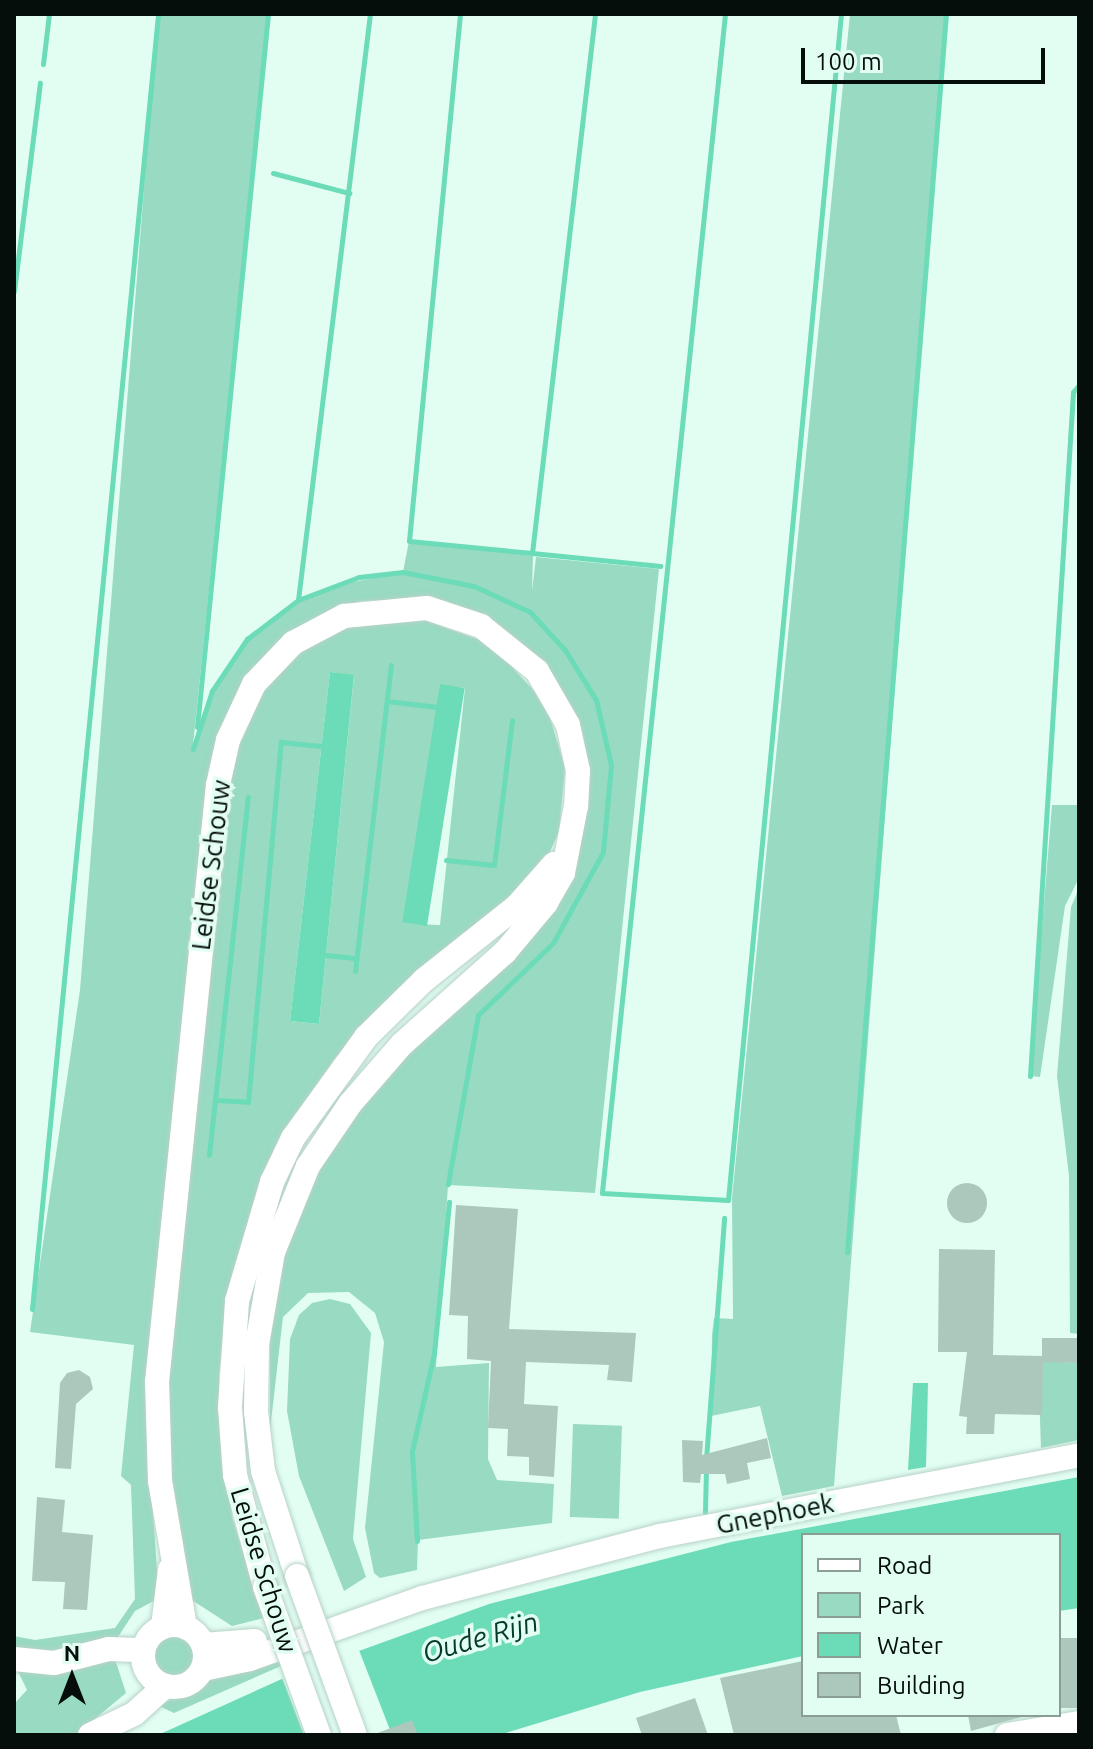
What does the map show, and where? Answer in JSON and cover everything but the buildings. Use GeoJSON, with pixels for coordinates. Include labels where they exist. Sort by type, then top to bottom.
{"type":"FeatureCollection","features":[{"type":"Feature","properties":{"kind":"street","name":"Leidse Schouw"},"geometry":{"type":"LineString","coordinates":[[174,1627],[157,1426],[162,1324],[218,785],[228,740],[254,684],[293,643],[344,616],[427,608],[481,626],[537,671],[568,725],[578,790],[559,880],[520,937],[402,1044],[334,1127],[308,1166],[273,1252],[257,1345],[256,1412],[263,1471],[297,1576],[355,1735]]}},
{"type":"Feature","properties":{"kind":"street","name":"Leidse Schouw"},"geometry":{"type":"LineString","coordinates":[[319,1735],[265,1587],[235,1475],[230,1407],[237,1301],[272,1182],[293,1138],[366,1037],[424,980],[527,897],[566,850]]}},
{"type":"Feature","properties":{"kind":"street","name":"Gnephoek"},"geometry":{"type":"LineString","coordinates":[[203,1657],[408,1587],[475,1587],[660,1536],[1079,1455]]}},
{"type":"Feature","properties":{"kind":"street"},"geometry":{"type":"LineString","coordinates":[[14,1659],[54,1663],[109,1649],[152,1670],[188,1684],[203,1657],[174,1627],[152,1670],[98,1730]]}},
{"type":"Feature","properties":{"kind":"street"},"geometry":{"type":"LineString","coordinates":[[1007,1735],[1079,1723]]}},
{"type":"Feature","properties":{"kind":"green space"},"geometry":{"type":"Polygon","coordinates":[[[158,14],[268,14],[193,745],[212,691],[247,639],[298,600],[328,587],[403,572],[409,541],[533,556],[532,591],[536,557],[659,569],[595,1193],[448,1185],[436,1367],[489,1363],[488,1459],[497,1480],[554,1484],[552,1523],[418,1540],[417,1570],[380,1578],[374,1573],[365,1528],[384,1342],[375,1313],[349,1292],[308,1293],[283,1317],[270,1430],[270,1333],[283,1258],[324,1156],[359,1102],[553,900],[575,715],[548,667],[496,623],[431,599],[360,601],[284,637],[245,679],[221,728],[151,1484],[159,1598],[135,1611],[116,1640],[55,1655],[14,1652],[14,1636],[35,1640],[115,1628],[135,1599],[131,1485],[121,1476],[134,1345],[30,1332],[80,990],[158,14]]]}},
{"type":"Feature","properties":{"kind":"green space"},"geometry":{"type":"Polygon","coordinates":[[[850,14],[946,14],[834,1486],[782,1496],[760,1406],[711,1416],[712,1335],[714,1318],[733,1319],[732,1198],[850,14]]]}},
{"type":"Feature","properties":{"kind":"green space"},"geometry":{"type":"Polygon","coordinates":[[[421,619],[491,644],[546,704],[565,768],[559,832],[541,871],[336,1057],[291,1121],[257,1191],[227,1300],[219,1376],[232,1517],[264,1618],[232,1626],[187,1597],[164,1425],[229,779],[245,726],[267,685],[301,651],[347,627],[421,619]],[[330,672],[290,1021],[319,1024],[354,676],[330,672]],[[440,685],[415,924],[440,925],[465,688],[440,685]]]}},
{"type":"Feature","properties":{"kind":"green space"},"geometry":{"type":"Polygon","coordinates":[[[1052,805],[1079,805],[1079,878],[1065,906],[1040,1077],[1030,1076],[1052,805]]]}},
{"type":"Feature","properties":{"kind":"green space"},"geometry":{"type":"Polygon","coordinates":[[[1079,888],[1079,1334],[1070,1333],[1069,1176],[1057,1076],[1071,907],[1079,888]]]}},
{"type":"Feature","properties":{"kind":"green space"},"geometry":{"type":"Polygon","coordinates":[[[330,1299],[350,1304],[371,1333],[353,1539],[366,1577],[344,1591],[299,1476],[287,1411],[290,1339],[299,1315],[312,1303],[330,1299]]]}},
{"type":"Feature","properties":{"kind":"green space"},"geometry":{"type":"Polygon","coordinates":[[[1038,1361],[1079,1363],[1079,1440],[1041,1448],[1038,1361]]]}},
{"type":"Feature","properties":{"kind":"green space"},"geometry":{"type":"Polygon","coordinates":[[[573,1424],[622,1426],[619,1519],[570,1517],[573,1424]]]}},
{"type":"Feature","properties":{"kind":"green space"},"geometry":{"type":"Polygon","coordinates":[[[174,1637],[187,1643],[193,1656],[187,1669],[174,1675],[161,1669],[155,1656],[161,1643],[174,1637]]]}},
{"type":"Feature","properties":{"kind":"green space"},"geometry":{"type":"Polygon","coordinates":[[[277,1654],[281,1666],[174,1713],[159,1706],[206,1680],[277,1654]]]}},
{"type":"Feature","properties":{"kind":"green space"},"geometry":{"type":"Polygon","coordinates":[[[114,1656],[126,1693],[75,1735],[14,1735],[14,1704],[27,1690],[15,1665],[114,1656]]]}},
{"type":"Feature","properties":{"kind":"water"},"geometry":{"type":"Polygon","coordinates":[[[330,672],[354,675],[319,1024],[290,1021],[330,672]]]}},
{"type":"Feature","properties":{"kind":"water"},"geometry":{"type":"Polygon","coordinates":[[[440,684],[465,688],[427,926],[402,922],[440,684]]]}},
{"type":"Feature","properties":{"kind":"water"},"geometry":{"type":"Polygon","coordinates":[[[913,1383],[928,1383],[926,1467],[908,1470],[913,1383]]]}},
{"type":"Feature","properties":{"kind":"water","name":"Oude Rijn"},"geometry":{"type":"Polygon","coordinates":[[[1079,1477],[1079,1608],[1061,1611],[1061,1533],[801,1533],[801,1656],[640,1692],[499,1735],[158,1735],[284,1678],[489,1604],[731,1542],[1079,1477]]]}},
{"type":"Feature","properties":{"kind":"pier"},"geometry":{"type":"Polygon","coordinates":[[[357,1645],[392,1735],[304,1735],[281,1675],[357,1645]]]}},
{"type":"Feature","properties":{"kind":"waterway"},"geometry":{"type":"LineString","coordinates":[[43,64],[49,14]]}},
{"type":"Feature","properties":{"kind":"waterway"},"geometry":{"type":"LineString","coordinates":[[32,1309],[158,14]]}},
{"type":"Feature","properties":{"kind":"waterway"},"geometry":{"type":"LineString","coordinates":[[197,727],[268,14]]}},
{"type":"Feature","properties":{"kind":"waterway"},"geometry":{"type":"LineString","coordinates":[[298,600],[370,14]]}},
{"type":"Feature","properties":{"kind":"waterway"},"geometry":{"type":"LineString","coordinates":[[460,14],[409,541],[532,553],[595,14]]}},
{"type":"Feature","properties":{"kind":"waterway"},"geometry":{"type":"LineString","coordinates":[[725,14],[602,1193],[728,1200],[841,14]]}},
{"type":"Feature","properties":{"kind":"waterway"},"geometry":{"type":"LineString","coordinates":[[847,1252],[946,14]]}},
{"type":"Feature","properties":{"kind":"waterway"},"geometry":{"type":"LineString","coordinates":[[14,291],[40,83]]}},
{"type":"Feature","properties":{"kind":"waterway"},"geometry":{"type":"LineString","coordinates":[[273,173],[349,193]]}},
{"type":"Feature","properties":{"kind":"waterway"},"geometry":{"type":"LineString","coordinates":[[1030,1076],[1073,392],[1079,385]]}},
{"type":"Feature","properties":{"kind":"waterway"},"geometry":{"type":"LineString","coordinates":[[532,553],[660,566]]}},
{"type":"Feature","properties":{"kind":"waterway"},"geometry":{"type":"LineString","coordinates":[[193,749],[212,691],[247,639],[298,600],[359,577],[403,572],[474,586],[530,612],[565,650],[596,700],[611,765],[603,852],[553,943],[478,1015],[448,1184]]}},
{"type":"Feature","properties":{"kind":"waterway"},"geometry":{"type":"LineString","coordinates":[[355,971],[391,665]]}},
{"type":"Feature","properties":{"kind":"waterway"},"geometry":{"type":"LineString","coordinates":[[387,701],[438,707]]}},
{"type":"Feature","properties":{"kind":"waterway"},"geometry":{"type":"LineString","coordinates":[[446,860],[494,865],[512,720]]}},
{"type":"Feature","properties":{"kind":"waterway"},"geometry":{"type":"LineString","coordinates":[[215,1100],[248,1102],[281,742],[321,746]]}},
{"type":"Feature","properties":{"kind":"waterway"},"geometry":{"type":"LineString","coordinates":[[209,1155],[248,797]]}},
{"type":"Feature","properties":{"kind":"waterway"},"geometry":{"type":"LineString","coordinates":[[326,955],[357,958]]}},
{"type":"Feature","properties":{"kind":"waterway"},"geometry":{"type":"LineString","coordinates":[[417,1541],[412,1451],[434,1353],[449,1202]]}},
{"type":"Feature","properties":{"kind":"waterway"},"geometry":{"type":"LineString","coordinates":[[706,1459],[724,1218]]}},
{"type":"Feature","properties":{"kind":"waterway"},"geometry":{"type":"LineString","coordinates":[[705,1512],[706,1469]]}}]}
